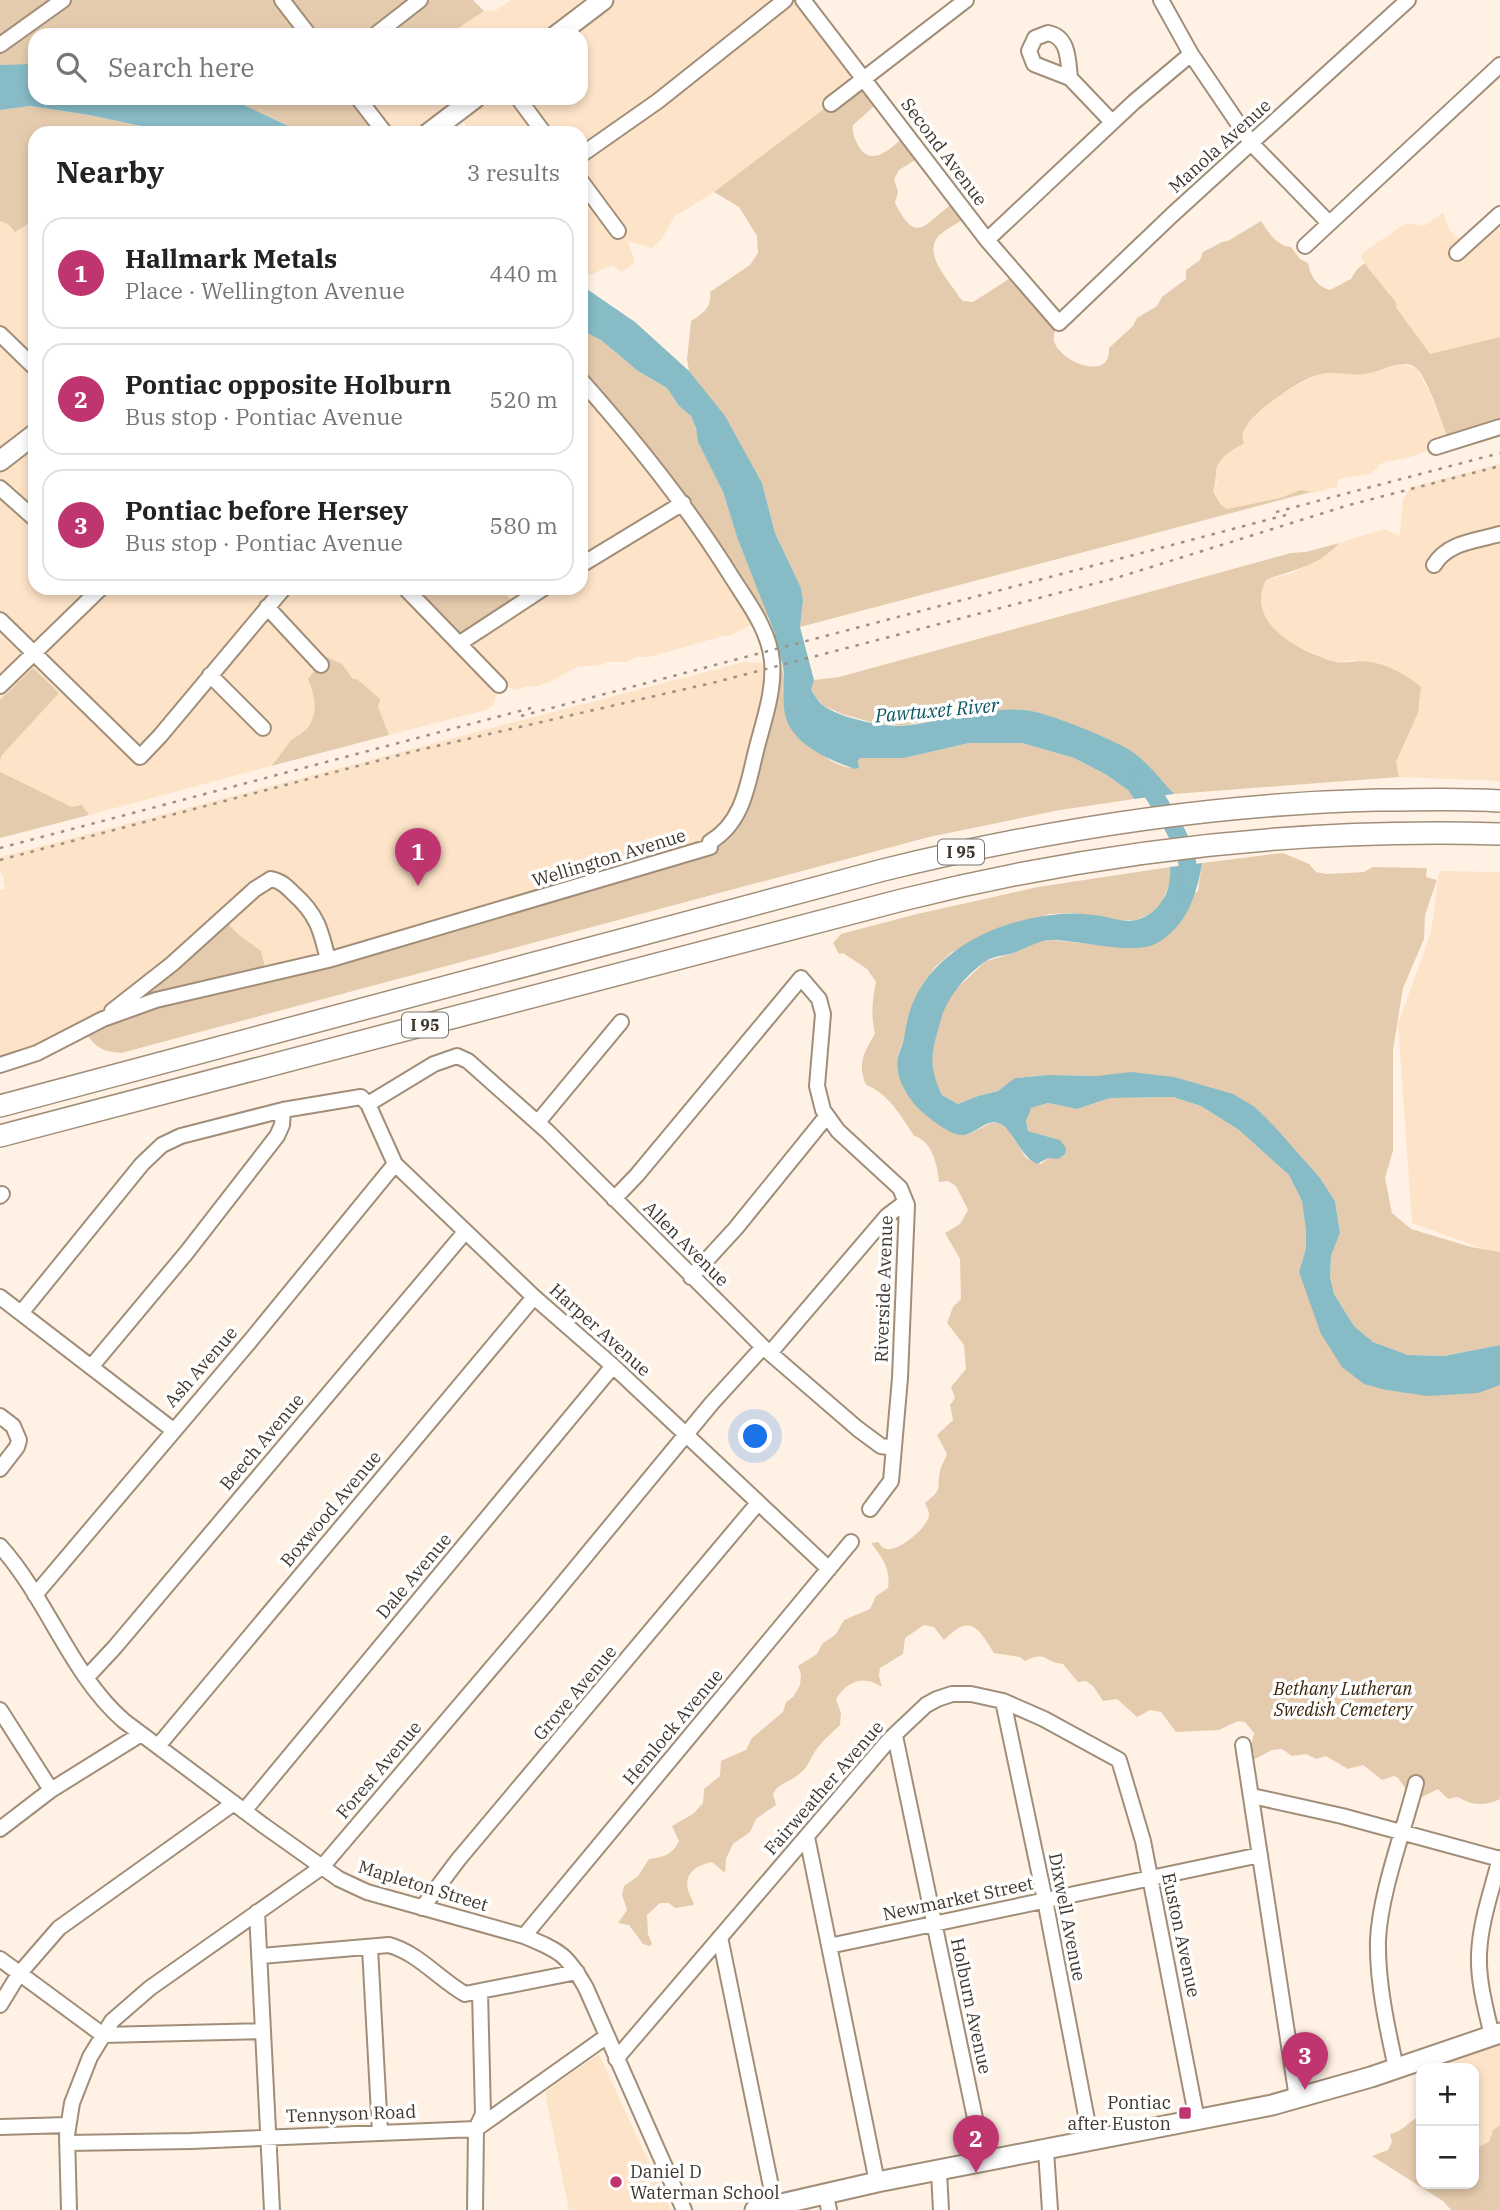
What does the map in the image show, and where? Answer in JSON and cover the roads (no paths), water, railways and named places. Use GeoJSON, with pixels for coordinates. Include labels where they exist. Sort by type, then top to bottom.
{"type":"FeatureCollection","features":[{"type":"Feature","properties":{"kind":"highway","name":"I 95"},"geometry":{"type":"LineString","coordinates":[[0,1106],[883,870],[988,845],[1143,819],[1241,807],[1335,802],[1498,801]]}},
{"type":"Feature","properties":{"kind":"highway","name":"I 95"},"geometry":{"type":"LineString","coordinates":[[0,1136],[902,900],[1006,876],[1195,846],[1358,834],[1500,834]]}},
{"type":"Feature","properties":{"kind":"main road"},"geometry":{"type":"LineString","coordinates":[[566,28],[603,0]]}},
{"type":"Feature","properties":{"kind":"main road"},"geometry":{"type":"LineString","coordinates":[[438,126],[466,105]]}},
{"type":"Feature","properties":{"kind":"main road"},"geometry":{"type":"LineString","coordinates":[[0,461],[28,439]]}},
{"type":"Feature","properties":{"kind":"main road"},"geometry":{"type":"LineString","coordinates":[[765,2208],[827,2202],[877,2182],[1045,2151],[1297,2098],[1496,2034]]}},
{"type":"Feature","properties":{"kind":"street"},"geometry":{"type":"LineString","coordinates":[[0,45],[63,0]]}},
{"type":"Feature","properties":{"kind":"street"},"geometry":{"type":"LineString","coordinates":[[282,0],[304,28]]}},
{"type":"Feature","properties":{"kind":"street"},"geometry":{"type":"LineString","coordinates":[[384,28],[421,0]]}},
{"type":"Feature","properties":{"kind":"street"},"geometry":{"type":"LineString","coordinates":[[588,150],[658,101],[785,0]]}},
{"type":"Feature","properties":{"kind":"street","name":"Second Avenue"},"geometry":{"type":"LineString","coordinates":[[803,0],[986,240],[1059,323]]}},
{"type":"Feature","properties":{"kind":"street"},"geometry":{"type":"LineString","coordinates":[[831,104],[966,0]]}},
{"type":"Feature","properties":{"kind":"street"},"geometry":{"type":"LineString","coordinates":[[1161,0],[1191,54],[1252,144],[1329,223]]}},
{"type":"Feature","properties":{"kind":"street","name":"Manola Avenue"},"geometry":{"type":"LineString","coordinates":[[1059,323],[1172,215],[1408,0]]}},
{"type":"Feature","properties":{"kind":"street"},"geometry":{"type":"LineString","coordinates":[[986,240],[1112,122],[1191,54]]}},
{"type":"Feature","properties":{"kind":"street"},"geometry":{"type":"LineString","coordinates":[[1305,246],[1500,65]]}},
{"type":"Feature","properties":{"kind":"street"},"geometry":{"type":"LineString","coordinates":[[1070,78],[1112,122]]}},
{"type":"Feature","properties":{"kind":"street"},"geometry":{"type":"LineString","coordinates":[[363,105],[380,126]]}},
{"type":"Feature","properties":{"kind":"street"},"geometry":{"type":"LineString","coordinates":[[522,105],[539,126]]}},
{"type":"Feature","properties":{"kind":"street"},"geometry":{"type":"LineString","coordinates":[[588,190],[618,231]]}},
{"type":"Feature","properties":{"kind":"street"},"geometry":{"type":"LineString","coordinates":[[1457,253],[1499,221]]}},
{"type":"Feature","properties":{"kind":"street"},"geometry":{"type":"LineString","coordinates":[[0,334],[28,361]]}},
{"type":"Feature","properties":{"kind":"street","name":"Wellington Avenue"},"geometry":{"type":"LineString","coordinates":[[0,1065],[37,1053],[103,1018],[156,1000],[328,960],[710,848],[710,842],[736,818],[748,787],[769,698],[772,660],[767,638],[711,544],[683,503],[588,388]]}},
{"type":"Feature","properties":{"kind":"street"},"geometry":{"type":"LineString","coordinates":[[1436,447],[1500,427]]}},
{"type":"Feature","properties":{"kind":"street"},"geometry":{"type":"LineString","coordinates":[[0,488],[28,513]]}},
{"type":"Feature","properties":{"kind":"street"},"geometry":{"type":"LineString","coordinates":[[588,561],[683,503]]}},
{"type":"Feature","properties":{"kind":"street"},"geometry":{"type":"LineString","coordinates":[[1434,565],[1441,554],[1449,549],[1500,534]]}},
{"type":"Feature","properties":{"kind":"street"},"geometry":{"type":"LineString","coordinates":[[0,686],[94,595]]}},
{"type":"Feature","properties":{"kind":"street"},"geometry":{"type":"LineString","coordinates":[[0,620],[139,757],[160,736],[278,595]]}},
{"type":"Feature","properties":{"kind":"street"},"geometry":{"type":"LineString","coordinates":[[412,595],[499,685]]}},
{"type":"Feature","properties":{"kind":"street"},"geometry":{"type":"LineString","coordinates":[[460,643],[533,595]]}},
{"type":"Feature","properties":{"kind":"street"},"geometry":{"type":"LineString","coordinates":[[267,607],[321,664]]}},
{"type":"Feature","properties":{"kind":"street"},"geometry":{"type":"LineString","coordinates":[[210,675],[263,727]]}},
{"type":"Feature","properties":{"kind":"street"},"geometry":{"type":"LineString","coordinates":[[103,1018],[172,964],[255,889],[271,879],[280,881],[306,904],[315,916],[322,932],[328,960]]}},
{"type":"Feature","properties":{"kind":"street"},"geometry":{"type":"LineString","coordinates":[[614,1199],[802,978],[819,999],[823,1014],[817,1086],[826,1117],[736,1228],[691,1277]]}},
{"type":"Feature","properties":{"kind":"street"},"geometry":{"type":"LineString","coordinates":[[538,1122],[621,1022]]}},
{"type":"Feature","properties":{"kind":"street","name":"Allen Avenue"},"geometry":{"type":"LineString","coordinates":[[368,1104],[434,1064],[457,1056],[468,1061],[538,1122],[766,1350],[858,1429],[881,1446],[894,1448]]}},
{"type":"Feature","properties":{"kind":"street"},"geometry":{"type":"LineString","coordinates":[[21,1312],[142,1164],[162,1144],[181,1136],[283,1110],[361,1097],[368,1104]]}},
{"type":"Feature","properties":{"kind":"street","name":"Harper Avenue"},"geometry":{"type":"LineString","coordinates":[[368,1104],[395,1164],[464,1232],[613,1366],[830,1569]]}},
{"type":"Feature","properties":{"kind":"street"},"geometry":{"type":"LineString","coordinates":[[92,1367],[187,1252],[277,1136],[282,1125],[283,1110]]}},
{"type":"Feature","properties":{"kind":"street","name":"Riverside Avenue"},"geometry":{"type":"LineString","coordinates":[[826,1117],[900,1188],[907,1205],[901,1364],[891,1481],[870,1509]]}},
{"type":"Feature","properties":{"kind":"street","name":"Ash Avenue"},"geometry":{"type":"LineString","coordinates":[[35,1595],[251,1340],[395,1164]]}},
{"type":"Feature","properties":{"kind":"street","name":"Forest Avenue"},"geometry":{"type":"LineString","coordinates":[[69,2210],[67,2143],[72,2103],[82,2074],[112,2021],[150,1988],[322,1867],[546,1604],[685,1435],[887,1216],[907,1205]]}},
{"type":"Feature","properties":{"kind":"street","name":"Beech Avenue"},"geometry":{"type":"LineString","coordinates":[[87,1676],[115,1647],[464,1232]]}},
{"type":"Feature","properties":{"kind":"street"},"geometry":{"type":"LineString","coordinates":[[0,1297],[173,1430]]}},
{"type":"Feature","properties":{"kind":"street","name":"Boxwood Avenue"},"geometry":{"type":"LineString","coordinates":[[158,1746],[534,1297]]}},
{"type":"Feature","properties":{"kind":"street","name":"Dale Avenue"},"geometry":{"type":"LineString","coordinates":[[0,2005],[19,1974],[59,1928],[239,1807],[613,1366]]}},
{"type":"Feature","properties":{"kind":"street"},"geometry":{"type":"LineString","coordinates":[[0,1416],[13,1426],[19,1440],[18,1447],[0,1469]]}},
{"type":"Feature","properties":{"kind":"street","name":"Grove Avenue"},"geometry":{"type":"LineString","coordinates":[[422,1908],[458,1860],[758,1503]]}},
{"type":"Feature","properties":{"kind":"street","name":"Hemlock Avenue"},"geometry":{"type":"LineString","coordinates":[[524,1936],[851,1542]]}},
{"type":"Feature","properties":{"kind":"street","name":"Mapleton Street"},"geometry":{"type":"LineString","coordinates":[[0,1546],[109,1708],[239,1807],[322,1867],[358,1889],[524,1936],[563,1954],[577,1972],[684,2210]]}},
{"type":"Feature","properties":{"kind":"street","name":"Fairweather Avenue"},"geometry":{"type":"LineString","coordinates":[[616,2059],[889,1740],[926,1705],[952,1694],[987,1696],[1044,1719],[1119,1760]]}},
{"type":"Feature","properties":{"kind":"street","name":"Dixwell Avenue"},"geometry":{"type":"LineString","coordinates":[[1003,1701],[1045,1900],[1091,2141]]}},
{"type":"Feature","properties":{"kind":"street"},"geometry":{"type":"LineString","coordinates":[[0,1710],[51,1790]]}},
{"type":"Feature","properties":{"kind":"street"},"geometry":{"type":"LineString","coordinates":[[0,1829],[51,1790],[141,1734]]}},
{"type":"Feature","properties":{"kind":"street","name":"Holburn Avenue"},"geometry":{"type":"LineString","coordinates":[[895,1736],[984,2161]]}},
{"type":"Feature","properties":{"kind":"street"},"geometry":{"type":"LineString","coordinates":[[1243,1745],[1297,2098]]}},
{"type":"Feature","properties":{"kind":"street","name":"Euston Avenue"},"geometry":{"type":"LineString","coordinates":[[1119,1760],[1143,1841],[1197,2120]]}},
{"type":"Feature","properties":{"kind":"street"},"geometry":{"type":"LineString","coordinates":[[1396,2068],[1386,2022],[1378,1938],[1391,1875],[1416,1783]]}},
{"type":"Feature","properties":{"kind":"street"},"geometry":{"type":"LineString","coordinates":[[1252,1796],[1342,1816],[1500,1858],[1485,1916],[1479,1955],[1482,1989],[1496,2034]]}},
{"type":"Feature","properties":{"kind":"street"},"geometry":{"type":"LineString","coordinates":[[807,1837],[877,2182]]}},
{"type":"Feature","properties":{"kind":"street","name":"Newmarket Street"},"geometry":{"type":"LineString","coordinates":[[829,1946],[1259,1855]]}},
{"type":"Feature","properties":{"kind":"street"},"geometry":{"type":"LineString","coordinates":[[257,1912],[272,2210]]}},
{"type":"Feature","properties":{"kind":"street"},"geometry":{"type":"LineString","coordinates":[[720,1937],[765,2208]]}},
{"type":"Feature","properties":{"kind":"street"},"geometry":{"type":"LineString","coordinates":[[261,1956],[388,1945],[399,1948],[465,1994],[577,1972]]}},
{"type":"Feature","properties":{"kind":"street"},"geometry":{"type":"LineString","coordinates":[[370,1948],[380,2132]]}},
{"type":"Feature","properties":{"kind":"street"},"geometry":{"type":"LineString","coordinates":[[0,1959],[103,2035],[263,2031]]}},
{"type":"Feature","properties":{"kind":"street"},"geometry":{"type":"LineString","coordinates":[[475,2210],[476,2129],[483,2114],[480,1992]]}},
{"type":"Feature","properties":{"kind":"street"},"geometry":{"type":"LineString","coordinates":[[476,2129],[607,2036]]}},
{"type":"Feature","properties":{"kind":"street"},"geometry":{"type":"LineString","coordinates":[[0,2127],[68,2125]]}},
{"type":"Feature","properties":{"kind":"street","name":"Tennyson Road"},"geometry":{"type":"LineString","coordinates":[[67,2143],[476,2129]]}},
{"type":"Feature","properties":{"kind":"street"},"geometry":{"type":"LineString","coordinates":[[1045,2151],[1050,2210]]}},
{"type":"Feature","properties":{"kind":"street"},"geometry":{"type":"LineString","coordinates":[[939,2172],[941,2210]]}},
{"type":"Feature","properties":{"kind":"water"},"geometry":{"type":"Polygon","coordinates":[[[28,64],[28,105],[244,105],[288,126],[141,126],[30,106],[0,110],[0,65],[28,64]]]}},
{"type":"Feature","properties":{"kind":"water"},"geometry":{"type":"Polygon","coordinates":[[[588,290],[635,322],[689,371],[725,416],[762,483],[775,533],[801,588],[803,600],[800,627],[814,680],[811,690],[820,703],[847,717],[893,726],[991,711],[1023,710],[1046,715],[1107,738],[1135,753],[1174,794],[1134,799],[1128,790],[1105,774],[1074,758],[1022,743],[969,743],[904,758],[860,758],[859,768],[855,769],[823,756],[803,742],[789,725],[785,714],[782,661],[771,641],[775,634],[737,537],[723,492],[698,442],[691,416],[679,406],[667,388],[638,371],[601,340],[588,334],[588,290]]]}},
{"type":"Feature","properties":{"kind":"water"},"geometry":{"type":"Polygon","coordinates":[[[1202,863],[1189,908],[1176,928],[1157,943],[1147,947],[1121,948],[1051,940],[990,959],[972,973],[948,1002],[935,1040],[932,1057],[934,1075],[942,1095],[958,1104],[998,1091],[1015,1078],[1048,1075],[1097,1076],[1131,1072],[1174,1077],[1233,1094],[1255,1107],[1274,1126],[1320,1178],[1335,1201],[1340,1233],[1331,1256],[1330,1277],[1334,1294],[1354,1326],[1373,1342],[1408,1355],[1444,1356],[1500,1345],[1500,1385],[1478,1393],[1428,1396],[1364,1384],[1342,1367],[1321,1334],[1299,1272],[1306,1248],[1306,1231],[1302,1201],[1289,1175],[1239,1130],[1201,1106],[1173,1097],[1110,1098],[1077,1109],[1048,1103],[1031,1108],[1026,1121],[1028,1131],[1060,1140],[1066,1148],[1065,1154],[1058,1159],[1048,1158],[1037,1164],[1030,1160],[1008,1130],[998,1123],[985,1125],[964,1135],[952,1133],[923,1113],[906,1092],[899,1078],[897,1064],[910,1010],[929,976],[954,952],[968,942],[1000,927],[1035,917],[1074,913],[1126,921],[1145,917],[1158,906],[1167,892],[1170,867],[1202,863]]]}},
{"type":"Feature","properties":{"kind":"waterway","name":"Pawtuxet River"},"geometry":{"type":"LineString","coordinates":[[1142,779],[1169,819],[1183,848],[1188,875],[1185,888]]}},
{"type":"Feature","properties":{"kind":"railway"},"geometry":{"type":"LineString","coordinates":[[1276,512],[1500,453]]}},
{"type":"Feature","properties":{"kind":"railway"},"geometry":{"type":"LineString","coordinates":[[0,860],[415,751],[716,682],[1116,578],[1349,505],[1500,466]]}},
{"type":"Feature","properties":{"kind":"railway"},"geometry":{"type":"LineString","coordinates":[[521,716],[1286,515]]}},
{"type":"Feature","properties":{"kind":"railway"},"geometry":{"type":"LineString","coordinates":[[0,848],[531,708]]}},
{"type":"Feature","properties":{"kind":"place","name":"Hallmark Metals"},"geometry":{"type":"Point","coordinates":[418,886]}},
{"type":"Feature","properties":{"kind":"place","name":"Pontiac before Hersey"},"geometry":{"type":"Point","coordinates":[1305,2090]}},
{"type":"Feature","properties":{"kind":"place","name":"Pontiac after Euston"},"geometry":{"type":"Point","coordinates":[1185,2113]}},
{"type":"Feature","properties":{"kind":"place","name":"Pontiac opposite Holburn"},"geometry":{"type":"Point","coordinates":[976,2173]}},
{"type":"Feature","properties":{"kind":"place","name":"Daniel D Waterman School"},"geometry":{"type":"Point","coordinates":[616,2182]}},
{"type":"Feature","properties":{"kind":"park label","name":"Bethany Lutheran Swedish Cemetery"},"geometry":{"type":"Point","coordinates":[1343,1699]}}]}
